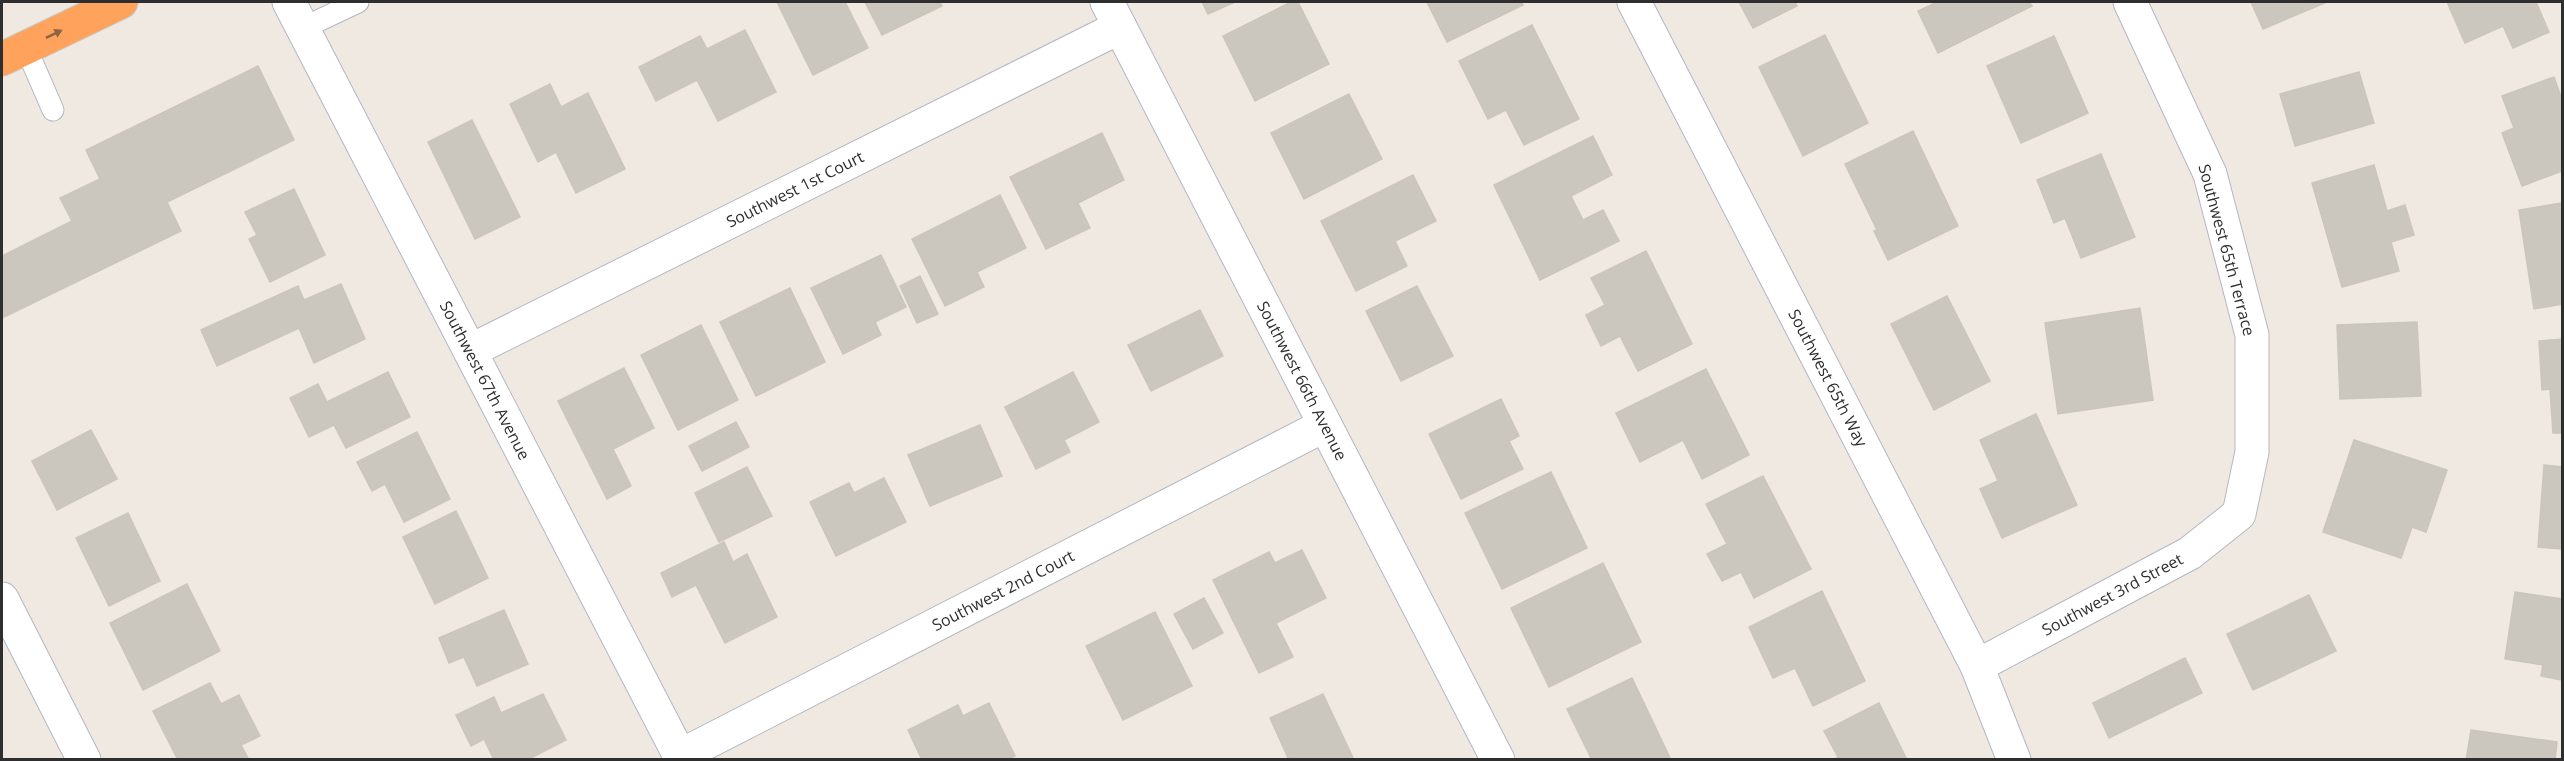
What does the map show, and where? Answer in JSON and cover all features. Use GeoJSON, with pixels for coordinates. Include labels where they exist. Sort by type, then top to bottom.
{"type":"FeatureCollection","features":[{"type":"Feature","properties":{"kind":"highway"},"geometry":{"type":"LineString","coordinates":[[14,53],[121,2]]}},
{"type":"Feature","properties":{"kind":"street","name":"Southwest 65th Way"},"geometry":{"type":"LineString","coordinates":[[1634,2],[1977,666],[2014,759]]}},
{"type":"Feature","properties":{"kind":"street","name":"Southwest 65th Terrace"},"geometry":{"type":"LineString","coordinates":[[2130,2],[2210,174],[2252,335],[2252,452],[2239,514]]}},
{"type":"Feature","properties":{"kind":"street","name":"Southwest 1st Court"},"geometry":{"type":"LineString","coordinates":[[470,351],[1113,14]]}},
{"type":"Feature","properties":{"kind":"street","name":"Southwest 66th Avenue"},"geometry":{"type":"LineString","coordinates":[[1113,14],[1498,759]]}},
{"type":"Feature","properties":{"kind":"street","name":"Southwest 67th Avenue"},"geometry":{"type":"LineString","coordinates":[[296,15],[681,758]]}},
{"type":"Feature","properties":{"kind":"street","name":"Southwest 2nd Court"},"geometry":{"type":"LineString","coordinates":[[681,758],[1324,425]]}},
{"type":"Feature","properties":{"kind":"street","name":"Southwest 3rd Street"},"geometry":{"type":"LineString","coordinates":[[1977,666],[2190,554],[2239,514]]}},
{"type":"Feature","properties":{"kind":"street"},"geometry":{"type":"LineString","coordinates":[[2,599],[84,759]]}},
{"type":"Feature","properties":{"kind":"lane"},"geometry":{"type":"LineString","coordinates":[[296,15],[358,2]]}},
{"type":"Feature","properties":{"kind":"lane"},"geometry":{"type":"LineString","coordinates":[[14,53],[53,110]]}},
{"type":"Feature","properties":{"kind":"building"},"geometry":{"type":"Polygon","coordinates":[[[777,2],[845,2],[868,48],[813,75],[777,2]]]}},
{"type":"Feature","properties":{"kind":"building"},"geometry":{"type":"Polygon","coordinates":[[[865,2],[940,2],[942,6],[882,35],[865,2]]]}},
{"type":"Feature","properties":{"kind":"building"},"geometry":{"type":"Polygon","coordinates":[[[1202,2],[1235,2],[1208,14],[1202,2]]]}},
{"type":"Feature","properties":{"kind":"building"},"geometry":{"type":"Polygon","coordinates":[[[1291,2],[1298,2],[1329,64],[1255,101],[1223,36],[1291,2]]]}},
{"type":"Feature","properties":{"kind":"building"},"geometry":{"type":"Polygon","coordinates":[[[1427,2],[1521,2],[1523,5],[1447,42],[1427,2]]]}},
{"type":"Feature","properties":{"kind":"building"},"geometry":{"type":"Polygon","coordinates":[[[1739,2],[1795,2],[1797,6],[1753,28],[1739,2]]]}},
{"type":"Feature","properties":{"kind":"building"},"geometry":{"type":"Polygon","coordinates":[[[1937,2],[2029,2],[2032,6],[1938,53],[1918,11],[1937,2]]]}},
{"type":"Feature","properties":{"kind":"building"},"geometry":{"type":"Polygon","coordinates":[[[2251,2],[2327,2],[2263,29],[2251,2]]]}},
{"type":"Feature","properties":{"kind":"building"},"geometry":{"type":"Polygon","coordinates":[[[2447,2],[2536,2],[2549,32],[2513,48],[2503,26],[2465,43],[2447,2]]]}},
{"type":"Feature","properties":{"kind":"building"},"geometry":{"type":"Polygon","coordinates":[[[1532,25],[1579,119],[1524,145],[1506,110],[1488,119],[1459,61],[1532,25]]]}},
{"type":"Feature","properties":{"kind":"building"},"geometry":{"type":"Polygon","coordinates":[[[745,30],[776,92],[718,121],[697,80],[656,101],[639,67],[700,36],[707,49],[745,30]]]}},
{"type":"Feature","properties":{"kind":"building"},"geometry":{"type":"Polygon","coordinates":[[[1825,35],[1868,123],[1803,156],[1759,67],[1825,35]]]}},
{"type":"Feature","properties":{"kind":"building"},"geometry":{"type":"Polygon","coordinates":[[[2054,36],[2088,113],[2021,143],[1987,66],[2054,36]]]}},
{"type":"Feature","properties":{"kind":"building"},"geometry":{"type":"Polygon","coordinates":[[[258,66],[294,140],[167,202],[181,231],[2,318],[2,256],[72,221],[60,198],[100,179],[86,150],[258,66]]]}},
{"type":"Feature","properties":{"kind":"building"},"geometry":{"type":"Polygon","coordinates":[[[2359,72],[2374,123],[2295,146],[2280,94],[2359,72]]]}},
{"type":"Feature","properties":{"kind":"building"},"geometry":{"type":"Polygon","coordinates":[[[2554,77],[2562,100],[2562,171],[2522,186],[2502,133],[2514,128],[2502,96],[2554,77]]]}},
{"type":"Feature","properties":{"kind":"building"},"geometry":{"type":"Polygon","coordinates":[[[550,84],[561,107],[588,93],[625,169],[576,193],[556,152],[538,162],[510,104],[550,84]]]}},
{"type":"Feature","properties":{"kind":"building"},"geometry":{"type":"Polygon","coordinates":[[[1349,94],[1382,159],[1304,199],[1271,133],[1349,94]]]}},
{"type":"Feature","properties":{"kind":"building"},"geometry":{"type":"Polygon","coordinates":[[[472,120],[520,217],[475,239],[428,142],[472,120]]]}},
{"type":"Feature","properties":{"kind":"building"},"geometry":{"type":"Polygon","coordinates":[[[1913,131],[1958,226],[1888,260],[1874,231],[1877,230],[1845,164],[1913,131]]]}},
{"type":"Feature","properties":{"kind":"building"},"geometry":{"type":"Polygon","coordinates":[[[1102,133],[1124,180],[1078,203],[1090,228],[1046,249],[1010,177],[1102,133]]]}},
{"type":"Feature","properties":{"kind":"building"},"geometry":{"type":"Polygon","coordinates":[[[1593,136],[1612,175],[1571,196],[1583,220],[1603,210],[1619,241],[1540,280],[1494,185],[1593,136]]]}},
{"type":"Feature","properties":{"kind":"building"},"geometry":{"type":"Polygon","coordinates":[[[2101,154],[2135,237],[2081,258],[2065,218],[2054,223],[2037,180],[2101,154]]]}},
{"type":"Feature","properties":{"kind":"building"},"geometry":{"type":"Polygon","coordinates":[[[2374,165],[2387,211],[2405,205],[2414,235],[2391,242],[2399,271],[2342,287],[2312,183],[2374,165]]]}},
{"type":"Feature","properties":{"kind":"building"},"geometry":{"type":"Polygon","coordinates":[[[1413,175],[1436,221],[1395,241],[1407,266],[1356,291],[1321,221],[1413,175]]]}},
{"type":"Feature","properties":{"kind":"building"},"geometry":{"type":"Polygon","coordinates":[[[294,189],[325,255],[270,282],[249,239],[257,235],[245,212],[294,189]]]}},
{"type":"Feature","properties":{"kind":"building"},"geometry":{"type":"Polygon","coordinates":[[[1000,195],[1026,248],[977,272],[984,287],[945,306],[912,239],[1000,195]]]}},
{"type":"Feature","properties":{"kind":"building"},"geometry":{"type":"Polygon","coordinates":[[[2562,203],[2562,304],[2534,309],[2519,210],[2562,203]]]}},
{"type":"Feature","properties":{"kind":"building"},"geometry":{"type":"Polygon","coordinates":[[[1646,251],[1692,344],[1638,371],[1620,336],[1601,346],[1586,315],[1605,305],[1591,278],[1646,251]]]}},
{"type":"Feature","properties":{"kind":"building"},"geometry":{"type":"Polygon","coordinates":[[[881,255],[906,307],[875,322],[881,335],[843,354],[811,288],[881,255]]]}},
{"type":"Feature","properties":{"kind":"building"},"geometry":{"type":"Polygon","coordinates":[[[920,276],[938,314],[917,323],[900,286],[920,276]]]}},
{"type":"Feature","properties":{"kind":"building"},"geometry":{"type":"Polygon","coordinates":[[[341,284],[365,339],[314,363],[299,328],[217,366],[201,330],[298,286],[304,300],[341,284]]]}},
{"type":"Feature","properties":{"kind":"building"},"geometry":{"type":"Polygon","coordinates":[[[1417,286],[1453,356],[1401,381],[1366,311],[1417,286]]]}},
{"type":"Feature","properties":{"kind":"building"},"geometry":{"type":"Polygon","coordinates":[[[790,288],[825,362],[756,396],[720,322],[790,288]]]}},
{"type":"Feature","properties":{"kind":"building"},"geometry":{"type":"Polygon","coordinates":[[[1947,296],[1990,381],[1934,410],[1891,324],[1947,296]]]}},
{"type":"Feature","properties":{"kind":"building"},"geometry":{"type":"Polygon","coordinates":[[[2140,308],[2153,400],[2058,414],[2045,323],[2140,308]]]}},
{"type":"Feature","properties":{"kind":"building"},"geometry":{"type":"Polygon","coordinates":[[[1200,310],[1223,356],[1151,391],[1128,345],[1200,310]]]}},
{"type":"Feature","properties":{"kind":"building"},"geometry":{"type":"Polygon","coordinates":[[[2417,322],[2421,396],[2340,399],[2337,325],[2417,322]]]}},
{"type":"Feature","properties":{"kind":"building"},"geometry":{"type":"Polygon","coordinates":[[[701,325],[738,400],[678,430],[641,355],[701,325]]]}},
{"type":"Feature","properties":{"kind":"building"},"geometry":{"type":"Polygon","coordinates":[[[2562,339],[2562,433],[2553,433],[2550,389],[2542,390],[2539,341],[2562,339]]]}},
{"type":"Feature","properties":{"kind":"building"},"geometry":{"type":"Polygon","coordinates":[[[624,368],[654,428],[613,449],[631,486],[607,499],[558,401],[624,368]]]}},
{"type":"Feature","properties":{"kind":"building"},"geometry":{"type":"Polygon","coordinates":[[[1706,369],[1749,455],[1702,479],[1683,440],[1640,462],[1616,413],[1706,369]]]}},
{"type":"Feature","properties":{"kind":"building"},"geometry":{"type":"Polygon","coordinates":[[[388,372],[410,417],[346,448],[334,425],[309,437],[290,398],[318,384],[327,402],[388,372]]]}},
{"type":"Feature","properties":{"kind":"building"},"geometry":{"type":"Polygon","coordinates":[[[1073,372],[1099,422],[1064,440],[1070,452],[1036,469],[1005,407],[1073,372]]]}},
{"type":"Feature","properties":{"kind":"building"},"geometry":{"type":"Polygon","coordinates":[[[1501,399],[1519,436],[1509,441],[1523,469],[1461,499],[1429,434],[1501,399]]]}},
{"type":"Feature","properties":{"kind":"building"},"geometry":{"type":"Polygon","coordinates":[[[2036,414],[2077,505],[2002,538],[1980,489],[1998,481],[1980,440],[2036,414]]]}},
{"type":"Feature","properties":{"kind":"building"},"geometry":{"type":"Polygon","coordinates":[[[736,422],[749,447],[702,471],[689,446],[736,422]]]}},
{"type":"Feature","properties":{"kind":"building"},"geometry":{"type":"Polygon","coordinates":[[[980,425],[1002,476],[930,506],[908,455],[980,425]]]}},
{"type":"Feature","properties":{"kind":"building"},"geometry":{"type":"Polygon","coordinates":[[[91,430],[117,479],[57,510],[32,461],[91,430]]]}},
{"type":"Feature","properties":{"kind":"building"},"geometry":{"type":"Polygon","coordinates":[[[417,432],[450,499],[404,522],[385,484],[372,491],[357,462],[417,432]]]}},
{"type":"Feature","properties":{"kind":"building"},"geometry":{"type":"Polygon","coordinates":[[[2354,440],[2447,470],[2426,532],[2412,527],[2401,558],[2323,532],[2354,440]]]}},
{"type":"Feature","properties":{"kind":"building"},"geometry":{"type":"Polygon","coordinates":[[[2544,465],[2562,467],[2562,549],[2538,547],[2544,465]]]}},
{"type":"Feature","properties":{"kind":"building"},"geometry":{"type":"Polygon","coordinates":[[[747,467],[772,516],[719,542],[695,493],[747,467]]]}},
{"type":"Feature","properties":{"kind":"building"},"geometry":{"type":"Polygon","coordinates":[[[1551,472],[1587,548],[1502,589],[1465,513],[1551,472]]]}},
{"type":"Feature","properties":{"kind":"building"},"geometry":{"type":"Polygon","coordinates":[[[1763,476],[1811,569],[1754,598],[1741,572],[1722,581],[1707,554],[1727,544],[1706,504],[1763,476]]]}},
{"type":"Feature","properties":{"kind":"building"},"geometry":{"type":"Polygon","coordinates":[[[884,478],[906,522],[836,556],[810,502],[849,483],[854,493],[884,478]]]}},
{"type":"Feature","properties":{"kind":"building"},"geometry":{"type":"Polygon","coordinates":[[[456,511],[488,578],[435,604],[403,537],[456,511]]]}},
{"type":"Feature","properties":{"kind":"building"},"geometry":{"type":"Polygon","coordinates":[[[128,513],[160,581],[109,606],[76,538],[128,513]]]}},
{"type":"Feature","properties":{"kind":"building"},"geometry":{"type":"Polygon","coordinates":[[[724,542],[733,562],[747,554],[777,617],[725,643],[696,585],[672,597],[661,573],[724,542]]]}},
{"type":"Feature","properties":{"kind":"building"},"geometry":{"type":"Polygon","coordinates":[[[1302,550],[1326,598],[1276,623],[1293,657],[1259,673],[1213,580],[1269,552],[1275,563],[1302,550]]]}},
{"type":"Feature","properties":{"kind":"building"},"geometry":{"type":"Polygon","coordinates":[[[1603,563],[1641,642],[1549,687],[1511,608],[1603,563]]]}},
{"type":"Feature","properties":{"kind":"building"},"geometry":{"type":"Polygon","coordinates":[[[187,584],[220,651],[143,690],[110,623],[187,584]]]}},
{"type":"Feature","properties":{"kind":"building"},"geometry":{"type":"Polygon","coordinates":[[[1822,591],[1865,681],[1813,706],[1795,668],[1773,678],[1749,627],[1822,591]]]}},
{"type":"Feature","properties":{"kind":"building"},"geometry":{"type":"Polygon","coordinates":[[[2515,592],[2562,599],[2562,680],[2541,676],[2543,665],[2505,659],[2515,592]]]}},
{"type":"Feature","properties":{"kind":"building"},"geometry":{"type":"Polygon","coordinates":[[[2309,595],[2336,651],[2253,690],[2227,634],[2309,595]]]}},
{"type":"Feature","properties":{"kind":"building"},"geometry":{"type":"Polygon","coordinates":[[[1204,598],[1223,633],[1193,649],[1174,614],[1204,598]]]}},
{"type":"Feature","properties":{"kind":"building"},"geometry":{"type":"Polygon","coordinates":[[[504,610],[528,664],[477,686],[464,657],[449,663],[439,638],[504,610]]]}},
{"type":"Feature","properties":{"kind":"building"},"geometry":{"type":"Polygon","coordinates":[[[1155,612],[1192,686],[1123,720],[1086,646],[1155,612]]]}},
{"type":"Feature","properties":{"kind":"building"},"geometry":{"type":"Polygon","coordinates":[[[2185,658],[2202,693],[2109,738],[2093,703],[2185,658]]]}},
{"type":"Feature","properties":{"kind":"building"},"geometry":{"type":"Polygon","coordinates":[[[1632,678],[1671,760],[1592,760],[1567,709],[1632,678]]]}},
{"type":"Feature","properties":{"kind":"building"},"geometry":{"type":"Polygon","coordinates":[[[210,683],[221,704],[239,695],[260,736],[241,745],[249,760],[178,760],[153,711],[210,683]]]}},
{"type":"Feature","properties":{"kind":"building"},"geometry":{"type":"Polygon","coordinates":[[[543,694],[566,740],[527,760],[494,760],[484,739],[471,746],[456,715],[494,697],[501,713],[543,694]]]}},
{"type":"Feature","properties":{"kind":"building"},"geometry":{"type":"Polygon","coordinates":[[[1323,694],[1354,760],[1289,760],[1270,718],[1323,694]]]}},
{"type":"Feature","properties":{"kind":"building"},"geometry":{"type":"Polygon","coordinates":[[[989,703],[1015,756],[1007,760],[922,760],[908,730],[958,705],[963,716],[989,703]]]}},
{"type":"Feature","properties":{"kind":"building"},"geometry":{"type":"Polygon","coordinates":[[[1879,703],[1907,760],[1834,760],[1838,757],[1824,731],[1879,703]]]}},
{"type":"Feature","properties":{"kind":"building"},"geometry":{"type":"Polygon","coordinates":[[[2471,730],[2557,742],[2555,760],[2466,760],[2471,730]]]}}]}
